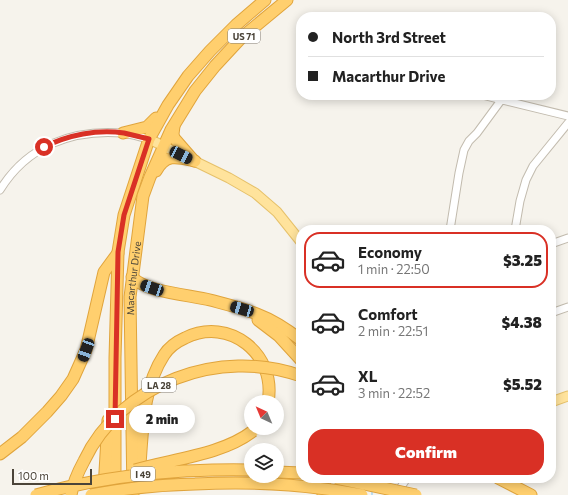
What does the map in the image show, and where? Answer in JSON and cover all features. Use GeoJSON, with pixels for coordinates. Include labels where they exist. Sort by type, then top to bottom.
{"type":"FeatureCollection","features":[{"type":"Feature","properties":{"kind":"highway","name":"US 71"},"geometry":{"type":"LineString","coordinates":[[192,72],[223,38],[265,0]]}},
{"type":"Feature","properties":{"kind":"highway","name":"Macarthur Drive"},"geometry":{"type":"LineString","coordinates":[[133,495],[130,297],[143,196],[163,146],[175,122],[205,77],[241,38],[286,0]]}},
{"type":"Feature","properties":{"kind":"highway"},"geometry":{"type":"LineString","coordinates":[[123,133],[142,129],[152,123],[192,72]]}},
{"type":"Feature","properties":{"kind":"highway","name":"Macarthur Drive"},"geometry":{"type":"LineString","coordinates":[[114,492],[115,358],[118,252],[124,215],[149,139],[168,105],[192,72]]}},
{"type":"Feature","properties":{"kind":"highway"},"geometry":{"type":"LineString","coordinates":[[175,122],[173,134],[174,138],[195,161]]}},
{"type":"Feature","properties":{"kind":"highway"},"geometry":{"type":"LineString","coordinates":[[143,196],[163,161],[174,157],[195,161]]}},
{"type":"Feature","properties":{"kind":"highway"},"geometry":{"type":"LineString","coordinates":[[0,454],[35,425],[61,396],[73,379],[86,350],[104,272],[118,252]]}},
{"type":"Feature","properties":{"kind":"highway"},"geometry":{"type":"LineString","coordinates":[[132,277],[138,283],[152,288],[210,300],[258,314],[296,337]]}},
{"type":"Feature","properties":{"kind":"highway"},"geometry":{"type":"LineString","coordinates":[[242,309],[279,336],[296,355]]}},
{"type":"Feature","properties":{"kind":"highway"},"geometry":{"type":"LineString","coordinates":[[137,495],[147,395],[164,355],[174,344],[189,336],[205,332],[222,332],[238,338],[251,348],[263,363],[268,380],[269,395]]}},
{"type":"Feature","properties":{"kind":"highway"},"geometry":{"type":"LineString","coordinates":[[114,492],[102,495],[110,379],[115,358]]}},
{"type":"Feature","properties":{"kind":"highway","name":"LA 28"},"geometry":{"type":"LineString","coordinates":[[71,495],[78,471],[90,448],[103,430],[116,415],[156,387],[186,375],[222,367],[253,366],[296,374]]}},
{"type":"Feature","properties":{"kind":"highway"},"geometry":{"type":"LineString","coordinates":[[106,479],[142,468],[219,449],[237,442],[246,435]]}},
{"type":"Feature","properties":{"kind":"highway","name":"I 49"},"geometry":{"type":"LineString","coordinates":[[36,495],[106,479],[203,470],[244,470]]}},
{"type":"Feature","properties":{"kind":"highway"},"geometry":{"type":"LineString","coordinates":[[284,472],[296,473]]}},
{"type":"Feature","properties":{"kind":"highway","name":"I 49"},"geometry":{"type":"LineString","coordinates":[[91,495],[172,484],[244,482],[301,486],[362,495]]}},
{"type":"Feature","properties":{"kind":"highway"},"geometry":{"type":"LineString","coordinates":[[322,495],[325,483]]}},
{"type":"Feature","properties":{"kind":"highway"},"geometry":{"type":"LineString","coordinates":[[360,483],[416,495]]}},
{"type":"Feature","properties":{"kind":"highway"},"geometry":{"type":"LineString","coordinates":[[508,483],[531,495]]}},
{"type":"Feature","properties":{"kind":"main road"},"geometry":{"type":"LineString","coordinates":[[149,139],[229,178],[255,193],[278,212],[296,235]]}},
{"type":"Feature","properties":{"kind":"main road"},"geometry":{"type":"LineString","coordinates":[[556,400],[568,396]]}},
{"type":"Feature","properties":{"kind":"street"},"geometry":{"type":"LineString","coordinates":[[451,225],[464,150],[469,141],[477,133],[501,100]]}},
{"type":"Feature","properties":{"kind":"street"},"geometry":{"type":"LineString","coordinates":[[506,100],[568,116]]}},
{"type":"Feature","properties":{"kind":"street"},"geometry":{"type":"LineString","coordinates":[[516,225],[520,201],[526,180],[533,166],[568,123]]}},
{"type":"Feature","properties":{"kind":"street"},"geometry":{"type":"LineString","coordinates":[[0,190],[20,164],[31,155],[63,138],[79,134],[123,133],[149,139]]}},
{"type":"Feature","properties":{"kind":"street"},"geometry":{"type":"LineString","coordinates":[[556,242],[568,238]]}},
{"type":"Feature","properties":{"kind":"street"},"geometry":{"type":"LineString","coordinates":[[556,311],[568,307]]}},
{"type":"Feature","properties":{"kind":"street"},"geometry":{"type":"LineString","coordinates":[[396,495],[404,483]]}},
{"type":"Feature","properties":{"kind":"waterway"},"geometry":{"type":"LineString","coordinates":[[372,490],[372,495]]}},
{"type":"Feature","properties":{"kind":"route"},"geometry":{"type":"LineString","coordinates":[[44,147],[63,138],[79,134],[123,133],[149,139],[124,215],[118,252],[115,419]]}}]}
